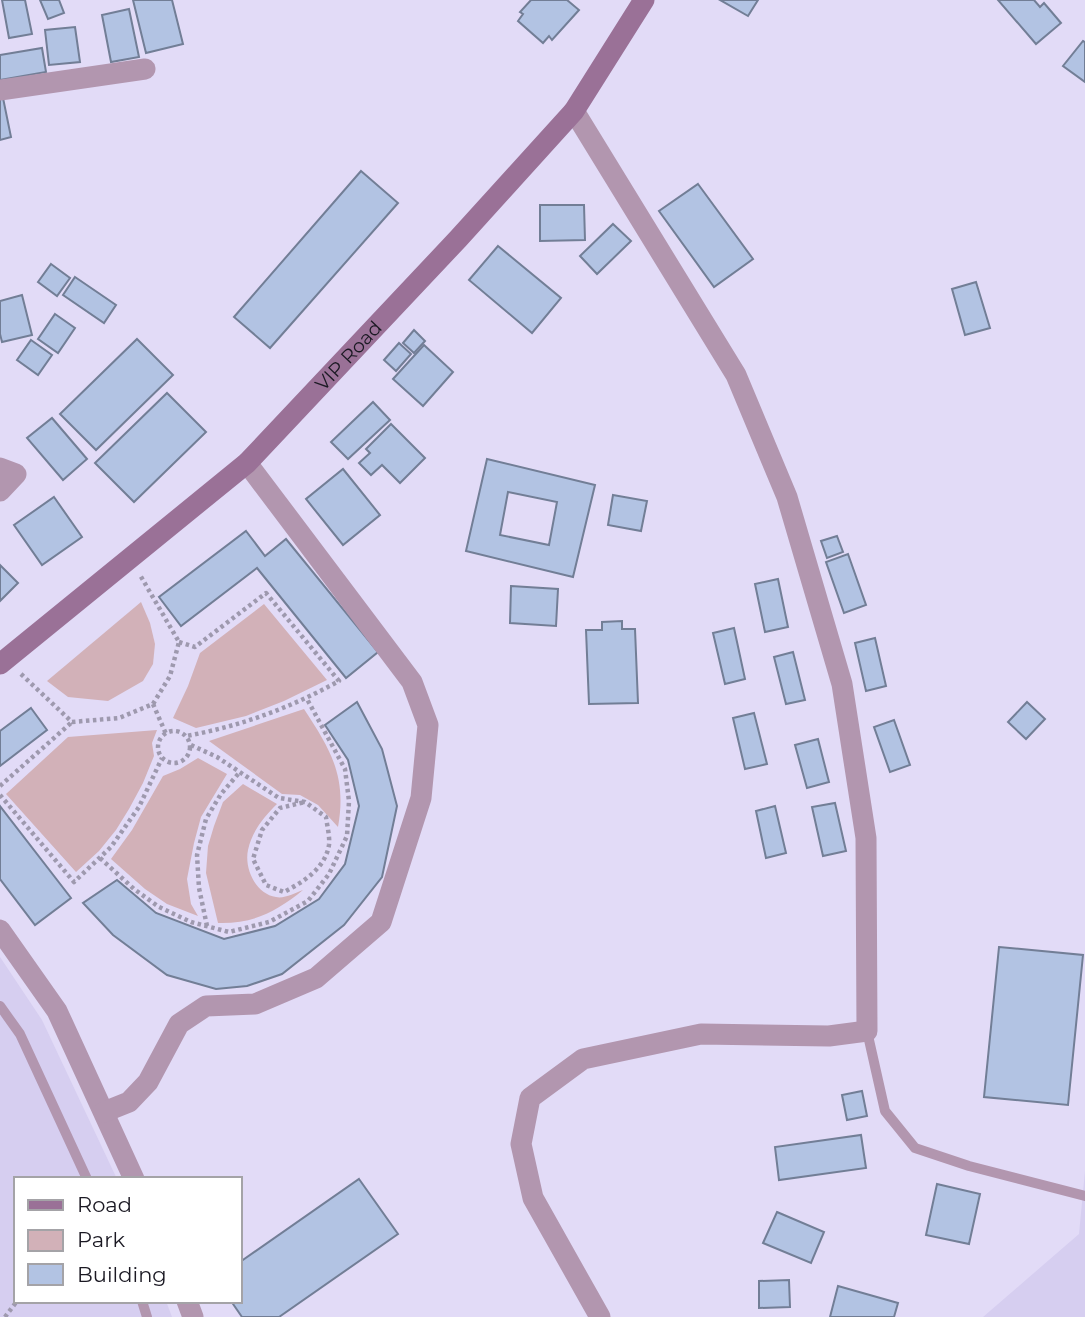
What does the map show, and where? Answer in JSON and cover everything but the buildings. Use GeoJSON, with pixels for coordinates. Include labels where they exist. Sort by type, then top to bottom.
{"type":"FeatureCollection","features":[{"type":"Feature","properties":{"kind":"main road","name":"VIP Road"},"geometry":{"type":"LineString","coordinates":[[3,662],[247,463],[449,249],[574,111],[644,0]]}},
{"type":"Feature","properties":{"kind":"street"},"geometry":{"type":"LineString","coordinates":[[0,90],[145,69]]}},
{"type":"Feature","properties":{"kind":"street"},"geometry":{"type":"LineString","coordinates":[[574,111],[736,375],[787,497],[842,684],[866,838],[867,1031],[829,1036],[701,1034],[583,1059],[530,1098],[521,1144],[533,1198],[600,1317]]}},
{"type":"Feature","properties":{"kind":"street"},"geometry":{"type":"LineString","coordinates":[[104,1112],[129,1102],[148,1082],[178,1024],[206,1006],[255,1004],[316,978],[381,922],[421,798],[428,725],[412,681],[247,463]]}},
{"type":"Feature","properties":{"kind":"street"},"geometry":{"type":"LineString","coordinates":[[0,468],[16,474],[0,492]]}},
{"type":"Feature","properties":{"kind":"street"},"geometry":{"type":"LineString","coordinates":[[0,930],[57,1011],[133,1177]]}},
{"type":"Feature","properties":{"kind":"lane"},"geometry":{"type":"LineString","coordinates":[[0,1006],[20,1034],[86,1177]]}},
{"type":"Feature","properties":{"kind":"lane"},"geometry":{"type":"LineString","coordinates":[[867,1031],[886,1111],[915,1148],[969,1166],[1085,1196]]}},
{"type":"Feature","properties":{"kind":"path"},"geometry":{"type":"LineString","coordinates":[[0,786],[72,722],[119,718],[153,705],[170,676],[178,642],[131,559]]}},
{"type":"Feature","properties":{"kind":"path"},"geometry":{"type":"LineString","coordinates":[[178,642],[195,647],[265,593],[339,681],[307,699],[264,716],[186,736],[176,732],[166,734],[158,748],[162,758],[172,764],[182,762],[189,755],[191,745]]}},
{"type":"Feature","properties":{"kind":"path"},"geometry":{"type":"LineString","coordinates":[[3,662],[72,722]]}},
{"type":"Feature","properties":{"kind":"path"},"geometry":{"type":"LineString","coordinates":[[100,858],[134,889],[159,907],[191,922],[229,932],[269,922],[308,901],[329,874],[347,836],[349,801],[345,769],[307,699]]}},
{"type":"Feature","properties":{"kind":"path"},"geometry":{"type":"LineString","coordinates":[[153,705],[166,734]]}},
{"type":"Feature","properties":{"kind":"path"},"geometry":{"type":"LineString","coordinates":[[186,736],[191,745],[217,757],[279,798],[305,802],[326,817],[329,845],[321,865],[306,880],[284,892],[265,885],[253,859],[262,830],[280,808],[305,802]]}},
{"type":"Feature","properties":{"kind":"path"},"geometry":{"type":"LineString","coordinates":[[0,795],[74,882],[111,847],[139,807],[162,758]]}},
{"type":"Feature","properties":{"kind":"path"},"geometry":{"type":"LineString","coordinates":[[207,926],[199,888],[197,855],[206,818],[239,773]]}},
{"type":"Feature","properties":{"kind":"shaded area"},"geometry":{"type":"Polygon","coordinates":[[[0,957],[42,1020],[116,1177],[14,1177],[14,1303],[167,1303],[172,1317],[0,1317],[0,957]]]}},
{"type":"Feature","properties":{"kind":"shaded area"},"geometry":{"type":"Polygon","coordinates":[[[1085,1171],[1085,1317],[983,1317],[1079,1234],[1085,1171]]]}},
{"type":"Feature","properties":{"kind":"green space"},"geometry":{"type":"Polygon","coordinates":[[[141,602],[155,644],[153,664],[143,681],[108,701],[68,697],[47,681],[141,602]]]}},
{"type":"Feature","properties":{"kind":"green space"},"geometry":{"type":"Polygon","coordinates":[[[264,604],[327,680],[246,716],[196,728],[173,718],[200,653],[264,604]]]}},
{"type":"Feature","properties":{"kind":"green space"},"geometry":{"type":"Polygon","coordinates":[[[304,709],[329,751],[334,765],[340,793],[338,827],[318,805],[300,795],[282,794],[209,741],[304,709]]]}},
{"type":"Feature","properties":{"kind":"green space"},"geometry":{"type":"Polygon","coordinates":[[[157,730],[152,743],[154,756],[129,809],[99,851],[76,872],[6,794],[68,737],[157,730]]]}},
{"type":"Feature","properties":{"kind":"green space"},"geometry":{"type":"Polygon","coordinates":[[[198,758],[227,774],[201,817],[194,843],[187,879],[191,904],[198,916],[167,904],[111,859],[132,830],[163,776],[198,758]]]}},
{"type":"Feature","properties":{"kind":"green space"},"geometry":{"type":"Polygon","coordinates":[[[243,784],[277,804],[259,825],[250,843],[247,857],[253,880],[263,891],[276,897],[303,890],[264,915],[231,923],[218,923],[206,873],[208,846],[223,802],[243,784]]]}}]}
